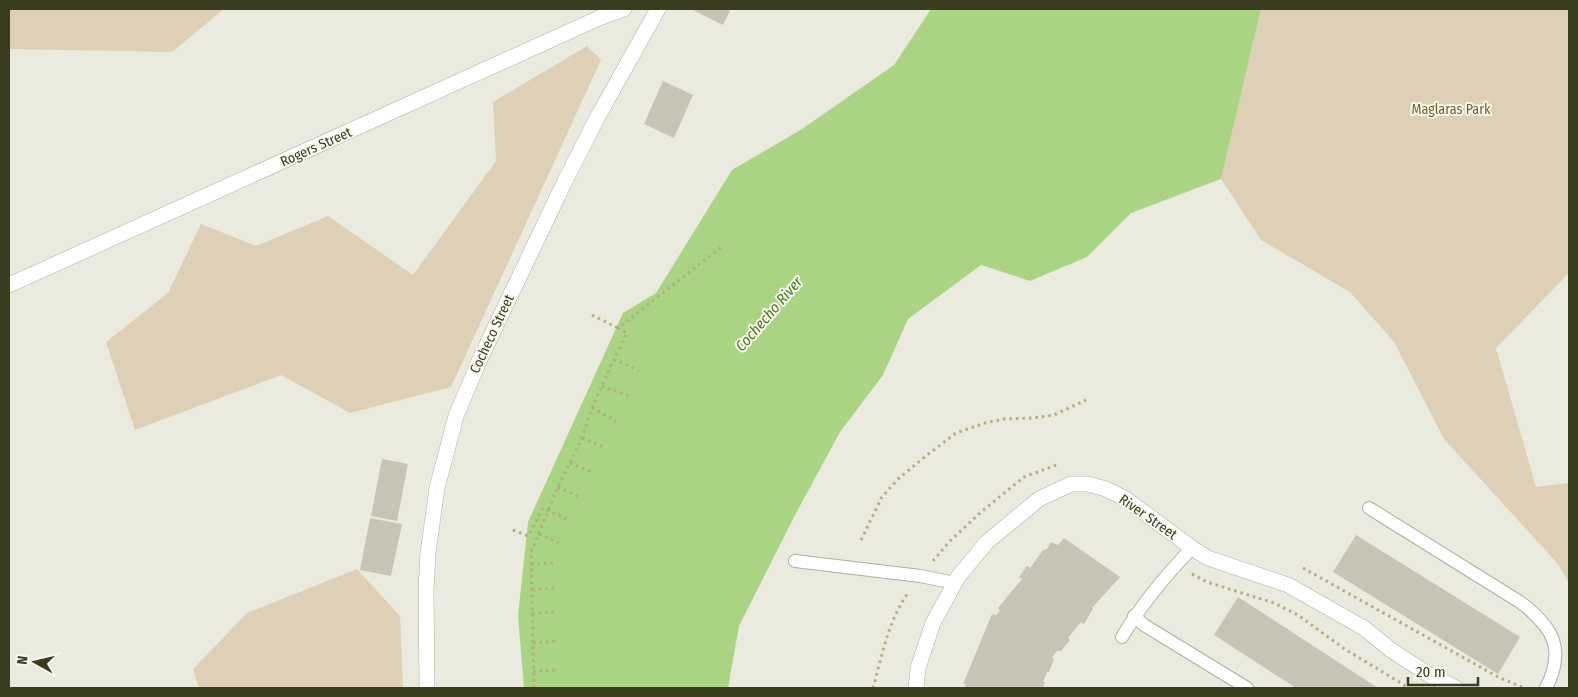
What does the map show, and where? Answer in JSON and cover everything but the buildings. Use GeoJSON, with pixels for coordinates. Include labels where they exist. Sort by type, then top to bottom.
{"type":"FeatureCollection","features":[{"type":"Feature","properties":{"kind":"street","name":"Rogers Street"},"geometry":{"type":"LineString","coordinates":[[9,285],[600,18],[624,9]]}},
{"type":"Feature","properties":{"kind":"street","name":"Cocheco Street"},"geometry":{"type":"LineString","coordinates":[[427,688],[426,599],[428,553],[438,488],[456,416],[477,366],[564,183],[597,118],[658,9]]}},
{"type":"Feature","properties":{"kind":"street","name":"River Street"},"geometry":{"type":"LineString","coordinates":[[916,688],[918,668],[933,623],[958,577],[987,542],[1039,499],[1071,484],[1088,484],[1106,488],[1126,499],[1208,558],[1288,585],[1364,628],[1391,650],[1431,676],[1456,688]]}},
{"type":"Feature","properties":{"kind":"lane"},"geometry":{"type":"LineString","coordinates":[[1369,508],[1520,602],[1541,620],[1556,648],[1554,672],[1546,688]]}},
{"type":"Feature","properties":{"kind":"lane"},"geometry":{"type":"LineString","coordinates":[[1122,637],[1134,616],[1192,548]]}},
{"type":"Feature","properties":{"kind":"lane"},"geometry":{"type":"LineString","coordinates":[[795,561],[920,576],[955,583]]}},
{"type":"Feature","properties":{"kind":"lane"},"geometry":{"type":"LineString","coordinates":[[1134,616],[1144,625],[1247,688]]}},
{"type":"Feature","properties":{"kind":"path"},"geometry":{"type":"LineString","coordinates":[[618,328],[724,245]]}},
{"type":"Feature","properties":{"kind":"path"},"geometry":{"type":"LineString","coordinates":[[534,688],[531,552],[558,487],[582,438],[592,408],[627,333],[592,315]]}},
{"type":"Feature","properties":{"kind":"path"},"geometry":{"type":"LineString","coordinates":[[614,360],[640,372]]}},
{"type":"Feature","properties":{"kind":"path"},"geometry":{"type":"LineString","coordinates":[[602,386],[629,396]]}},
{"type":"Feature","properties":{"kind":"path"},"geometry":{"type":"LineString","coordinates":[[862,540],[882,497],[898,479],[956,433],[984,423],[1003,419],[1054,415],[1086,400]]}},
{"type":"Feature","properties":{"kind":"path"},"geometry":{"type":"LineString","coordinates":[[592,408],[616,421]]}},
{"type":"Feature","properties":{"kind":"path"},"geometry":{"type":"LineString","coordinates":[[582,438],[604,447]]}},
{"type":"Feature","properties":{"kind":"path"},"geometry":{"type":"LineString","coordinates":[[570,463],[592,472]]}},
{"type":"Feature","properties":{"kind":"path"},"geometry":{"type":"LineString","coordinates":[[949,542],[981,512],[1024,477],[1058,464]]}},
{"type":"Feature","properties":{"kind":"path"},"geometry":{"type":"LineString","coordinates":[[558,487],[579,497]]}},
{"type":"Feature","properties":{"kind":"path"},"geometry":{"type":"LineString","coordinates":[[513,530],[528,536],[543,508],[569,520]]}},
{"type":"Feature","properties":{"kind":"path"},"geometry":{"type":"LineString","coordinates":[[539,534],[559,543]]}},
{"type":"Feature","properties":{"kind":"path"},"geometry":{"type":"LineString","coordinates":[[531,564],[554,563]]}},
{"type":"Feature","properties":{"kind":"path"},"geometry":{"type":"LineString","coordinates":[[1303,568],[1500,678],[1524,688]]}},
{"type":"Feature","properties":{"kind":"path"},"geometry":{"type":"LineString","coordinates":[[1192,574],[1207,582],[1274,603],[1298,615],[1344,648],[1409,688]]}},
{"type":"Feature","properties":{"kind":"path"},"geometry":{"type":"LineString","coordinates":[[532,590],[556,588]]}},
{"type":"Feature","properties":{"kind":"path"},"geometry":{"type":"LineString","coordinates":[[873,688],[884,645],[899,606]]}},
{"type":"Feature","properties":{"kind":"path"},"geometry":{"type":"LineString","coordinates":[[532,613],[556,612]]}},
{"type":"Feature","properties":{"kind":"path"},"geometry":{"type":"LineString","coordinates":[[534,643],[557,641]]}},
{"type":"Feature","properties":{"kind":"path"},"geometry":{"type":"LineString","coordinates":[[533,671],[558,670]]}},
{"type":"Feature","properties":{"kind":"green space"},"geometry":{"type":"Polygon","coordinates":[[[9,9],[224,9],[172,52],[9,49],[9,9]]]}},
{"type":"Feature","properties":{"kind":"green space","name":"Maglaras Park"},"geometry":{"type":"Polygon","coordinates":[[[1261,9],[1569,9],[1569,273],[1496,348],[1536,487],[1569,483],[1569,583],[1558,564],[1444,439],[1394,342],[1350,292],[1261,240],[1221,179],[1261,9]]]}},
{"type":"Feature","properties":{"kind":"green space"},"geometry":{"type":"Polygon","coordinates":[[[587,46],[601,60],[451,387],[350,413],[281,375],[135,430],[106,342],[168,293],[201,224],[256,246],[328,216],[413,275],[496,161],[493,102],[587,46]]]}},
{"type":"Feature","properties":{"kind":"green space"},"geometry":{"type":"Polygon","coordinates":[[[357,569],[400,616],[403,688],[199,688],[193,669],[247,613],[357,569]]]}},
{"type":"Feature","properties":{"kind":"water","name":"Cochecho River"},"geometry":{"type":"Polygon","coordinates":[[[931,9],[1261,9],[1221,179],[1131,213],[1087,257],[1030,281],[981,265],[908,319],[883,375],[840,432],[794,517],[739,626],[728,688],[524,688],[518,616],[528,522],[623,313],[656,293],[732,170],[802,129],[894,65],[931,9]]]}}]}
